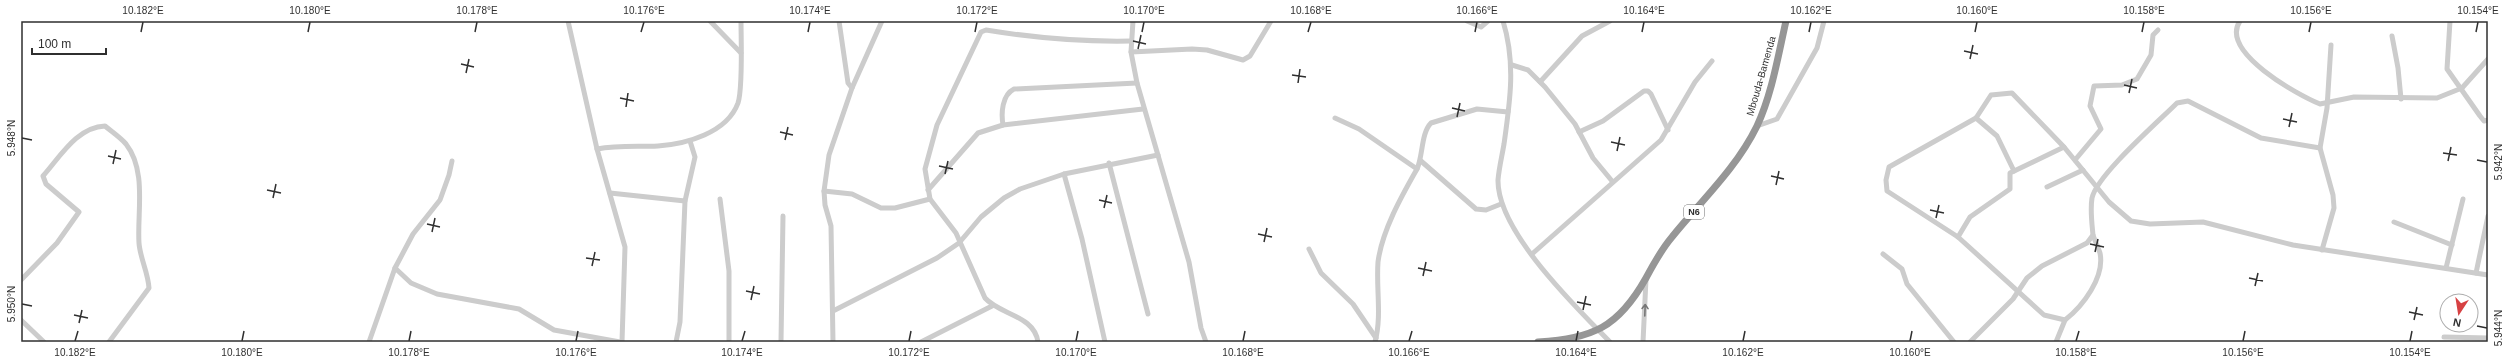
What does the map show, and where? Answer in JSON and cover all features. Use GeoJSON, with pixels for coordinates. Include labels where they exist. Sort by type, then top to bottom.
{"type":"FeatureCollection","features":[{"type":"Feature","properties":{"kind":"highway","name":"Mbouda-Bamenda"},"geometry":{"type":"LineString","coordinates":[[1538,342],[1559,340],[1599,330],[1613,320],[1628,306],[1646,278],[1657,256],[1729,170],[1757,126],[1769,91],[1786,21]]}},
{"type":"Feature","properties":{"kind":"street"},"geometry":{"type":"LineString","coordinates":[[395,268],[411,283],[437,294],[512,307],[554,330],[621,342],[625,247],[597,149],[568,21]]}},
{"type":"Feature","properties":{"kind":"street"},"geometry":{"type":"LineString","coordinates":[[710,21],[742,53]]}},
{"type":"Feature","properties":{"kind":"street"},"geometry":{"type":"LineString","coordinates":[[597,149],[620,145],[656,146],[690,140],[721,126],[733,112],[738,102],[742,53],[741,21]]}},
{"type":"Feature","properties":{"kind":"street"},"geometry":{"type":"LineString","coordinates":[[839,21],[848,84],[852,88]]}},
{"type":"Feature","properties":{"kind":"street"},"geometry":{"type":"LineString","coordinates":[[833,342],[831,226],[825,205],[824,190],[828,155],[852,88],[882,21]]}},
{"type":"Feature","properties":{"kind":"street"},"geometry":{"type":"LineString","coordinates":[[1133,21],[1131,42],[1137,83],[1143,109],[1189,262],[1201,328],[1206,342]]}},
{"type":"Feature","properties":{"kind":"street"},"geometry":{"type":"LineString","coordinates":[[1132,52],[1192,49],[1207,50],[1243,60],[1250,56],[1272,21]]}},
{"type":"Feature","properties":{"kind":"street"},"geometry":{"type":"LineString","coordinates":[[1467,21],[1481,27],[1488,21]]}},
{"type":"Feature","properties":{"kind":"street"},"geometry":{"type":"LineString","coordinates":[[1503,21],[1512,65],[1508,112],[1498,180],[1502,204],[1532,254],[1610,342]]}},
{"type":"Feature","properties":{"kind":"street"},"geometry":{"type":"LineString","coordinates":[[1540,82],[1582,36],[1610,21]]}},
{"type":"Feature","properties":{"kind":"street"},"geometry":{"type":"LineString","coordinates":[[1757,126],[1777,119],[1817,48],[1824,21]]}},
{"type":"Feature","properties":{"kind":"street"},"geometry":{"type":"LineString","coordinates":[[2240,21],[2236,32],[2238,42],[2256,64],[2273,79],[2311,100],[2327,104],[2354,97],[2401,99],[2437,98],[2462,88],[2488,59]]}},
{"type":"Feature","properties":{"kind":"street"},"geometry":{"type":"LineString","coordinates":[[2450,21],[2447,69],[2462,88],[2484,121],[2488,120]]}},
{"type":"Feature","properties":{"kind":"street"},"geometry":{"type":"LineString","coordinates":[[1038,342],[1033,329],[1027,323],[992,306],[985,298],[959,243],[956,233],[930,199],[925,163],[937,125],[981,32],[986,30],[1023,37],[1085,42],[1131,42]]}},
{"type":"Feature","properties":{"kind":"street"},"geometry":{"type":"LineString","coordinates":[[2075,160],[2101,129],[2090,106],[2094,86],[2122,86],[2137,79],[2151,55],[2153,35],[2158,30]]}},
{"type":"Feature","properties":{"kind":"street"},"geometry":{"type":"LineString","coordinates":[[2392,36],[2398,68],[2401,99]]}},
{"type":"Feature","properties":{"kind":"street"},"geometry":{"type":"LineString","coordinates":[[2322,250],[2330,223],[2334,201],[2320,148],[2327,104],[2331,45]]}},
{"type":"Feature","properties":{"kind":"street"},"geometry":{"type":"LineString","coordinates":[[1532,254],[1612,181],[1661,140],[1695,82],[1712,61]]}},
{"type":"Feature","properties":{"kind":"street"},"geometry":{"type":"LineString","coordinates":[[1512,65],[1528,70],[1540,82],[1570,117],[1593,158],[1612,181]]}},
{"type":"Feature","properties":{"kind":"street"},"geometry":{"type":"LineString","coordinates":[[1003,125],[1002,108],[1007,97],[1014,88],[1137,83]]}},
{"type":"Feature","properties":{"kind":"street"},"geometry":{"type":"LineString","coordinates":[[1579,132],[1603,121],[1644,91],[1648,91],[1651,94],[1668,130]]}},
{"type":"Feature","properties":{"kind":"street"},"geometry":{"type":"LineString","coordinates":[[2065,320],[2044,315],[1958,237],[1887,191],[1886,180],[1889,167],[1976,118],[1991,95],[2012,93],[2064,147],[2122,216],[2132,221],[2150,224],[2203,222],[2293,245],[2446,268],[2488,276]]}},
{"type":"Feature","properties":{"kind":"street"},"geometry":{"type":"LineString","coordinates":[[2056,342],[2065,320],[2088,294],[2098,275],[2100,254],[2093,235],[2092,199],[2098,187],[2112,168],[2177,103],[2188,102],[2261,138],[2320,148]]}},
{"type":"Feature","properties":{"kind":"street"},"geometry":{"type":"LineString","coordinates":[[928,190],[978,133],[1003,125],[1143,109]]}},
{"type":"Feature","properties":{"kind":"street"},"geometry":{"type":"LineString","coordinates":[[1376,340],[1379,312],[1378,279],[1381,246],[1421,161],[1427,131],[1431,123],[1476,109],[1508,112]]}},
{"type":"Feature","properties":{"kind":"street"},"geometry":{"type":"LineString","coordinates":[[1335,118],[1359,129],[1417,169]]}},
{"type":"Feature","properties":{"kind":"street"},"geometry":{"type":"LineString","coordinates":[[1976,118],[1997,136],[2014,171]]}},
{"type":"Feature","properties":{"kind":"street"},"geometry":{"type":"LineString","coordinates":[[21,280],[57,243],[79,212],[46,184],[43,176],[79,134],[93,126],[105,126],[125,144],[133,156],[136,166],[140,191],[139,246],[149,278],[149,288],[109,342]]}},
{"type":"Feature","properties":{"kind":"street"},"geometry":{"type":"LineString","coordinates":[[676,342],[680,322],[685,201],[695,162],[690,140]]}},
{"type":"Feature","properties":{"kind":"street"},"geometry":{"type":"LineString","coordinates":[[1958,237],[1970,217],[2010,189],[2009,174],[2064,147]]}},
{"type":"Feature","properties":{"kind":"street"},"geometry":{"type":"LineString","coordinates":[[833,311],[937,258],[959,243],[981,217],[1004,198],[1020,189],[1064,174],[1109,163],[1158,155]]}},
{"type":"Feature","properties":{"kind":"street"},"geometry":{"type":"LineString","coordinates":[[1421,161],[1476,209],[1486,210],[1502,204]]}},
{"type":"Feature","properties":{"kind":"street"},"geometry":{"type":"LineString","coordinates":[[369,342],[395,268],[409,240],[440,200],[450,175],[452,162]]}},
{"type":"Feature","properties":{"kind":"street"},"geometry":{"type":"LineString","coordinates":[[1109,163],[1148,314]]}},
{"type":"Feature","properties":{"kind":"street"},"geometry":{"type":"LineString","coordinates":[[2047,187],[2083,170]]}},
{"type":"Feature","properties":{"kind":"street"},"geometry":{"type":"LineString","coordinates":[[1064,174],[1082,239],[1104,342]]}},
{"type":"Feature","properties":{"kind":"street"},"geometry":{"type":"LineString","coordinates":[[824,190],[852,194],[882,208],[894,208],[930,199]]}},
{"type":"Feature","properties":{"kind":"street"},"geometry":{"type":"LineString","coordinates":[[610,193],[685,201]]}},
{"type":"Feature","properties":{"kind":"street"},"geometry":{"type":"LineString","coordinates":[[720,199],[729,271],[729,342]]}},
{"type":"Feature","properties":{"kind":"street"},"geometry":{"type":"LineString","coordinates":[[2446,268],[2463,199]]}},
{"type":"Feature","properties":{"kind":"street"},"geometry":{"type":"LineString","coordinates":[[781,342],[784,216]]}},
{"type":"Feature","properties":{"kind":"street"},"geometry":{"type":"LineString","coordinates":[[2476,273],[2488,216]]}},
{"type":"Feature","properties":{"kind":"street"},"geometry":{"type":"LineString","coordinates":[[2394,222],[2452,245]]}},
{"type":"Feature","properties":{"kind":"street"},"geometry":{"type":"LineString","coordinates":[[1970,342],[2028,278],[2042,266],[2087,243],[2093,235]]}},
{"type":"Feature","properties":{"kind":"street"},"geometry":{"type":"LineString","coordinates":[[1309,249],[1321,273],[1353,304],[1376,340]]}},
{"type":"Feature","properties":{"kind":"street"},"geometry":{"type":"LineString","coordinates":[[1883,254],[1902,268],[1907,284],[1954,342]]}},
{"type":"Feature","properties":{"kind":"street"},"geometry":{"type":"LineString","coordinates":[[1643,342],[1646,278]]}},
{"type":"Feature","properties":{"kind":"street"},"geometry":{"type":"LineString","coordinates":[[922,342],[992,306]]}},
{"type":"Feature","properties":{"kind":"street"},"geometry":{"type":"LineString","coordinates":[[21,320],[44,342]]}},
{"type":"Feature","properties":{"kind":"street"},"geometry":{"type":"LineString","coordinates":[[2444,336],[2488,338]]}}]}
